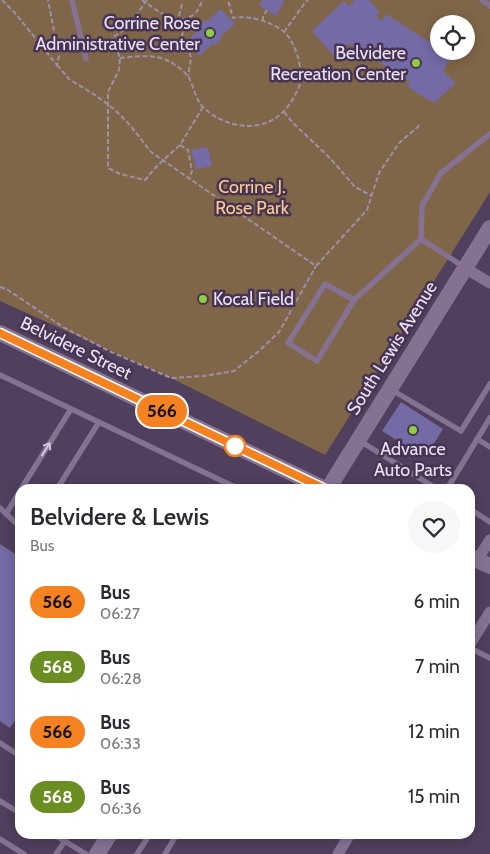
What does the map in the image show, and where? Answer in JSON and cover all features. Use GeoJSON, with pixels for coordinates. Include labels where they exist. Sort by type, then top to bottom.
{"type":"FeatureCollection","features":[{"type":"Feature","properties":{"kind":"main road","name":"South Lewis Avenue"},"geometry":{"type":"LineString","coordinates":[[329,484],[490,228]]}},
{"type":"Feature","properties":{"kind":"main road","name":"Belvidere Street"},"geometry":{"type":"LineString","coordinates":[[0,333],[316,484]]}},
{"type":"Feature","properties":{"kind":"main road"},"geometry":{"type":"LineString","coordinates":[[97,854],[107,839]]}},
{"type":"Feature","properties":{"kind":"street"},"geometry":{"type":"LineString","coordinates":[[466,268],[490,283]]}},
{"type":"Feature","properties":{"kind":"street"},"geometry":{"type":"LineString","coordinates":[[479,561],[490,540]]}},
{"type":"Feature","properties":{"kind":"street"},"geometry":{"type":"LineString","coordinates":[[475,636],[490,612]]}},
{"type":"Feature","properties":{"kind":"street"},"geometry":{"type":"LineString","coordinates":[[338,854],[347,839]]}},
{"type":"Feature","properties":{"kind":"lane"},"geometry":{"type":"LineString","coordinates":[[72,0],[86,59]]}},
{"type":"Feature","properties":{"kind":"lane"},"geometry":{"type":"LineString","coordinates":[[482,0],[490,6]]}},
{"type":"Feature","properties":{"kind":"lane"},"geometry":{"type":"LineString","coordinates":[[354,300],[325,284],[288,343],[318,361],[354,300],[421,239],[422,206],[441,173],[490,134]]}},
{"type":"Feature","properties":{"kind":"lane"},"geometry":{"type":"LineString","coordinates":[[421,239],[466,268]]}},
{"type":"Feature","properties":{"kind":"lane"},"geometry":{"type":"LineString","coordinates":[[0,375],[229,484]]}},
{"type":"Feature","properties":{"kind":"lane"},"geometry":{"type":"LineString","coordinates":[[390,389],[461,431],[490,384]]}},
{"type":"Feature","properties":{"kind":"lane"},"geometry":{"type":"LineString","coordinates":[[25,484],[71,409]]}},
{"type":"Feature","properties":{"kind":"lane"},"geometry":{"type":"LineString","coordinates":[[450,484],[490,418]]}},
{"type":"Feature","properties":{"kind":"lane"},"geometry":{"type":"LineString","coordinates":[[60,484],[99,422]]}},
{"type":"Feature","properties":{"kind":"lane"},"geometry":{"type":"LineString","coordinates":[[477,439],[490,447]]}},
{"type":"Feature","properties":{"kind":"lane"},"geometry":{"type":"LineString","coordinates":[[358,440],[429,484]]}},
{"type":"Feature","properties":{"kind":"lane"},"geometry":{"type":"LineString","coordinates":[[6,514],[15,500]]}},
{"type":"Feature","properties":{"kind":"lane"},"geometry":{"type":"LineString","coordinates":[[0,508],[15,522]]}},
{"type":"Feature","properties":{"kind":"lane"},"geometry":{"type":"LineString","coordinates":[[475,512],[490,522]]}},
{"type":"Feature","properties":{"kind":"lane"},"geometry":{"type":"LineString","coordinates":[[475,650],[490,658]]}},
{"type":"Feature","properties":{"kind":"lane"},"geometry":{"type":"LineString","coordinates":[[0,743],[15,753]]}},
{"type":"Feature","properties":{"kind":"lane"},"geometry":{"type":"LineString","coordinates":[[0,800],[15,810]]}},
{"type":"Feature","properties":{"kind":"lane"},"geometry":{"type":"LineString","coordinates":[[0,839],[24,854]]}},
{"type":"Feature","properties":{"kind":"lane"},"geometry":{"type":"LineString","coordinates":[[61,839],[86,854]]}},
{"type":"Feature","properties":{"kind":"lane"},"geometry":{"type":"LineString","coordinates":[[137,854],[147,839]]}},
{"type":"Feature","properties":{"kind":"lane"},"geometry":{"type":"LineString","coordinates":[[165,854],[174,839]]}},
{"type":"Feature","properties":{"kind":"lane"},"geometry":{"type":"LineString","coordinates":[[56,854],[64,841]]}},
{"type":"Feature","properties":{"kind":"path"},"geometry":{"type":"LineString","coordinates":[[2,0],[15,13],[69,79],[114,109],[130,125],[151,152],[316,266]]}},
{"type":"Feature","properties":{"kind":"path"},"geometry":{"type":"LineString","coordinates":[[48,0],[59,56],[57,65]]}},
{"type":"Feature","properties":{"kind":"path"},"geometry":{"type":"LineString","coordinates":[[142,0],[166,16],[178,20],[190,17],[197,12],[204,0]]}},
{"type":"Feature","properties":{"kind":"path"},"geometry":{"type":"LineString","coordinates":[[120,58],[160,57],[174,64],[188,76],[203,107],[219,119],[233,125],[250,127],[266,123],[278,117],[284,112],[301,83],[300,63],[293,45],[284,32],[263,20],[240,16],[233,18],[228,0]]}},
{"type":"Feature","properties":{"kind":"path"},"geometry":{"type":"LineString","coordinates":[[284,32],[308,0]]}},
{"type":"Feature","properties":{"kind":"path"},"geometry":{"type":"LineString","coordinates":[[146,1],[128,27],[112,38],[120,58],[119,70],[108,92],[108,168],[120,174],[145,180],[180,145],[203,107]]}},
{"type":"Feature","properties":{"kind":"path"},"geometry":{"type":"LineString","coordinates":[[182,4],[178,20],[183,31],[184,47],[190,53],[191,59],[188,76]]}},
{"type":"Feature","properties":{"kind":"path"},"geometry":{"type":"LineString","coordinates":[[263,20],[267,10]]}},
{"type":"Feature","properties":{"kind":"path"},"geometry":{"type":"LineString","coordinates":[[284,112],[330,158],[355,187],[372,196]]}},
{"type":"Feature","properties":{"kind":"path"},"geometry":{"type":"LineString","coordinates":[[0,287],[8,290],[63,327],[171,378],[204,376],[234,371],[279,332],[316,266],[367,210],[379,173],[400,143],[420,124]]}},
{"type":"Feature","properties":{"kind":"path"},"geometry":{"type":"LineString","coordinates":[[180,145],[188,150],[192,171],[188,179]]}},
{"type":"Feature","properties":{"kind":"green space","name":"Corrine J. Rose Park"},"geometry":{"type":"Polygon","coordinates":[[[0,0],[490,0],[490,192],[325,455],[171,378],[0,301],[0,0]]]}},
{"type":"Feature","properties":{"kind":"building"},"geometry":{"type":"Polygon","coordinates":[[[262,0],[282,0],[284,2],[276,16],[259,5],[262,0]]]}},
{"type":"Feature","properties":{"kind":"building"},"geometry":{"type":"Polygon","coordinates":[[[355,0],[369,0],[380,12],[376,16],[382,21],[386,14],[430,42],[430,60],[450,60],[443,71],[456,83],[434,103],[406,86],[410,81],[349,44],[334,56],[312,31],[344,1],[349,6],[355,0]]]}},
{"type":"Feature","properties":{"kind":"building","name":"Corrine Rose Administrative Center"},"geometry":{"type":"Polygon","coordinates":[[[221,9],[235,24],[220,37],[222,39],[199,56],[185,42],[200,29],[198,27],[205,20],[206,22],[221,9]]]}},
{"type":"Feature","properties":{"kind":"building"},"geometry":{"type":"Polygon","coordinates":[[[208,147],[212,166],[196,169],[191,150],[208,147]]]}},
{"type":"Feature","properties":{"kind":"building","name":"Advance Auto Parts"},"geometry":{"type":"Polygon","coordinates":[[[401,402],[443,429],[425,458],[382,431],[401,402]]]}},
{"type":"Feature","properties":{"kind":"building"},"geometry":{"type":"Polygon","coordinates":[[[0,544],[15,554],[15,720],[10,728],[0,721],[0,544]]]}},
{"type":"Feature","properties":{"kind":"bus line","name":"566"},"geometry":{"type":"LineString","coordinates":[[0,333],[315,484]]}},
{"type":"Feature","properties":{"kind":"place","name":"Corrine Rose Administrative Center"},"geometry":{"type":"Point","coordinates":[210,33]}},
{"type":"Feature","properties":{"kind":"place","name":"Belvidere Recreation Center"},"geometry":{"type":"Point","coordinates":[416,63]}},
{"type":"Feature","properties":{"kind":"place","name":"Kocal Field"},"geometry":{"type":"Point","coordinates":[203,299]}},
{"type":"Feature","properties":{"kind":"place","name":"Advance Auto Parts"},"geometry":{"type":"Point","coordinates":[413,430]}}]}
